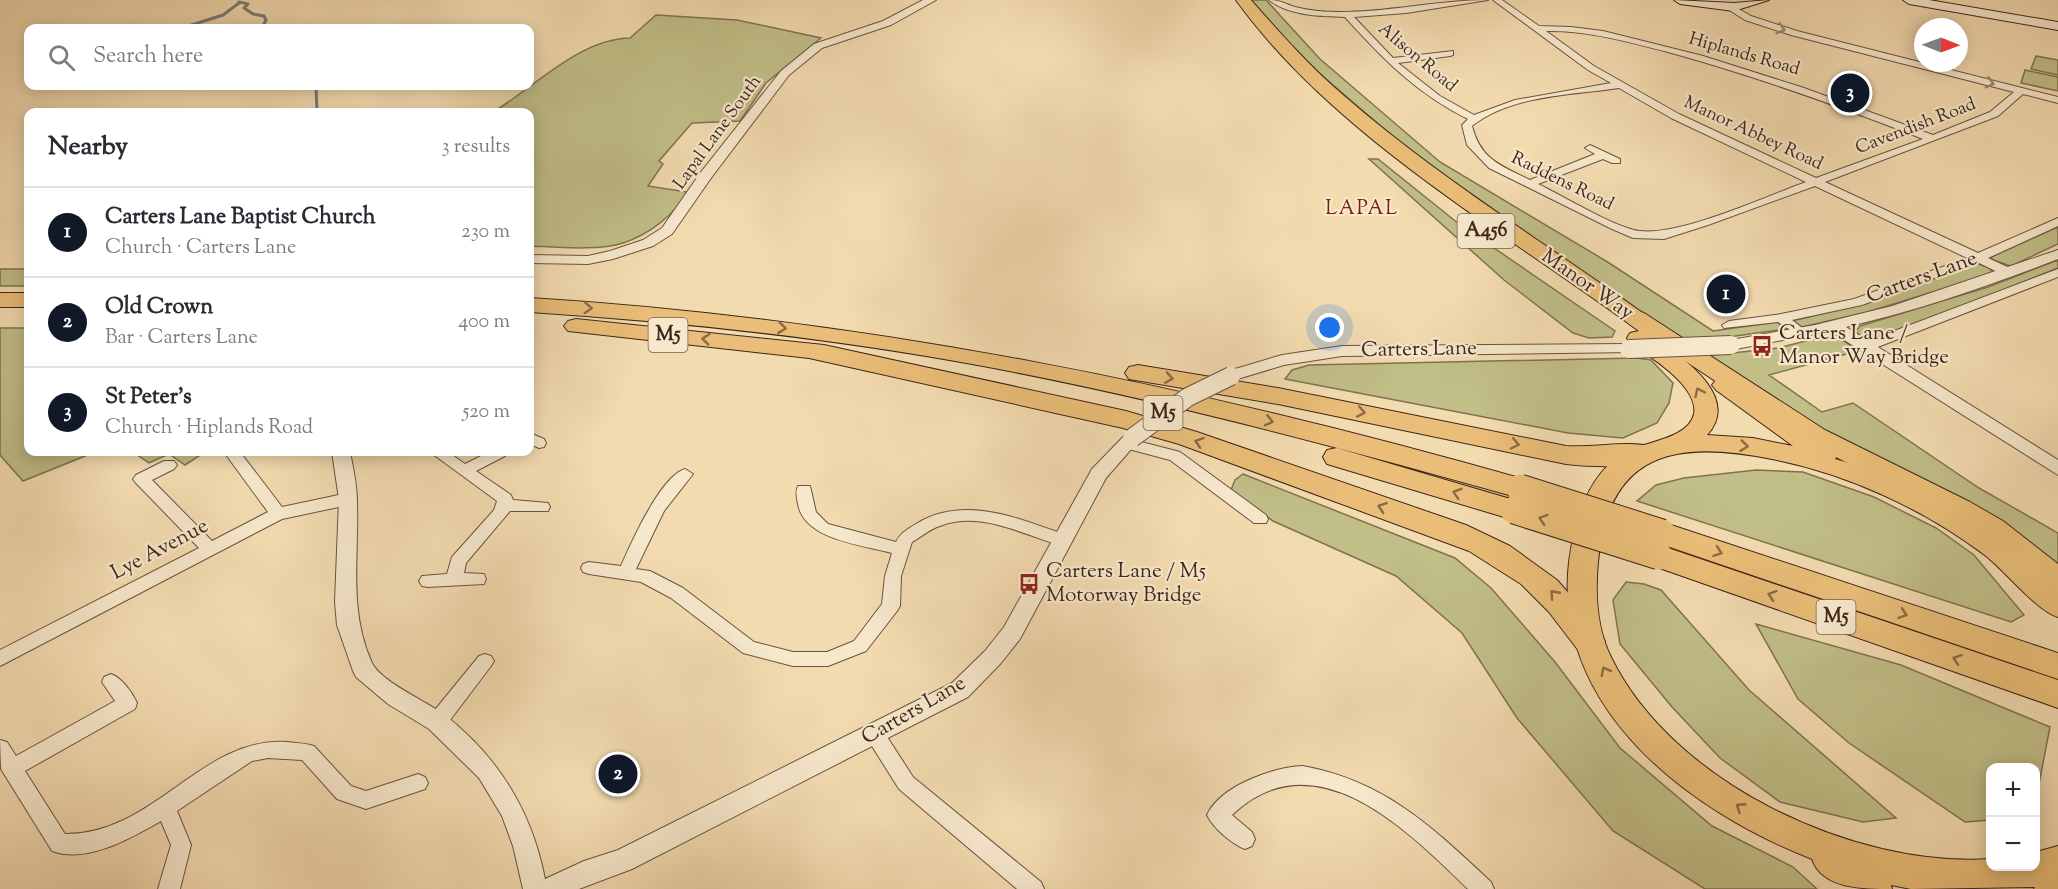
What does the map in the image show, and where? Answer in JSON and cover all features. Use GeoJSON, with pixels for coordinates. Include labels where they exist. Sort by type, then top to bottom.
{"type":"FeatureCollection","features":[{"type":"Feature","properties":{"kind":"highway","name":"Manor Way"},"geometry":{"type":"LineString","coordinates":[[1227,0],[1290,74],[1375,149],[1685,372],[1700,392],[1706,410],[1703,424],[1691,435],[1655,451]]}},
{"type":"Feature","properties":{"kind":"highway","name":"Manor Way"},"geometry":{"type":"LineString","coordinates":[[1243,0],[1307,73],[1388,143],[1636,318],[1807,445],[1867,477]]}},
{"type":"Feature","properties":{"kind":"highway"},"geometry":{"type":"LineString","coordinates":[[0,300],[24,300]]}},
{"type":"Feature","properties":{"kind":"highway","name":"M5"},"geometry":{"type":"LineString","coordinates":[[534,305],[657,314],[904,345],[1105,383],[1329,436],[1661,545],[2010,664],[2058,694]]}},
{"type":"Feature","properties":{"kind":"highway"},"geometry":{"type":"LineString","coordinates":[[0,315],[24,315]]}},
{"type":"Feature","properties":{"kind":"highway"},"geometry":{"type":"LineString","coordinates":[[1636,318],[1816,436],[1960,508],[1993,529],[2058,581]]}},
{"type":"Feature","properties":{"kind":"highway","name":"M5"},"geometry":{"type":"LineString","coordinates":[[534,324],[600,328],[806,350],[998,378],[1101,399],[1517,499]]}},
{"type":"Feature","properties":{"kind":"highway"},"geometry":{"type":"LineString","coordinates":[[904,345],[1090,366],[1266,394],[1566,455],[1589,457],[1706,444],[1742,445],[1783,452],[1867,477],[1935,507],[2058,589]]}},
{"type":"Feature","properties":{"kind":"highway"},"geometry":{"type":"LineString","coordinates":[[806,350],[1126,420],[1188,438],[1498,550],[1522,565],[1562,604],[1589,641],[1612,686],[1643,730],[1676,762],[1752,815],[1792,836],[1875,889]]}},
{"type":"Feature","properties":{"kind":"highway"},"geometry":{"type":"LineString","coordinates":[[1589,641],[1581,599],[1582,564],[1591,522],[1603,490],[1611,477],[1626,464],[1655,451]]}},
{"type":"Feature","properties":{"kind":"highway"},"geometry":{"type":"LineString","coordinates":[[1997,547],[2058,606]]}},
{"type":"Feature","properties":{"kind":"highway","name":"M5"},"geometry":{"type":"LineString","coordinates":[[2010,664],[2058,666]]}},
{"type":"Feature","properties":{"kind":"highway"},"geometry":{"type":"LineString","coordinates":[[1792,836],[1874,865],[1932,875],[1973,879],[2013,875],[2058,863]]}},
{"type":"Feature","properties":{"kind":"highway"},"geometry":{"type":"LineString","coordinates":[[2052,889],[2058,878]]}},
{"type":"Feature","properties":{"kind":"main road"},"geometry":{"type":"LineString","coordinates":[[1680,0],[1727,6],[1763,0]]}},
{"type":"Feature","properties":{"kind":"main road"},"geometry":{"type":"LineString","coordinates":[[1909,0],[2058,26]]}},
{"type":"Feature","properties":{"kind":"street","name":"Lapal Lane South"},"geometry":{"type":"LineString","coordinates":[[534,259],[588,260],[613,255],[648,243],[667,231],[706,175],[785,73],[818,46],[887,23],[931,0]]}},
{"type":"Feature","properties":{"kind":"street"},"geometry":{"type":"LineString","coordinates":[[1273,0],[1308,13],[1347,14],[1484,0]]}},
{"type":"Feature","properties":{"kind":"street","name":"Manor Abbey Road"},"geometry":{"type":"LineString","coordinates":[[1497,0],[1618,85],[1675,116],[2010,273]]}},
{"type":"Feature","properties":{"kind":"street"},"geometry":{"type":"LineString","coordinates":[[1727,6],[1748,18],[1794,33],[2058,100]]}},
{"type":"Feature","properties":{"kind":"street","name":"Alison Road"},"geometry":{"type":"LineString","coordinates":[[1347,14],[1389,61],[1444,104],[1473,118]]}},
{"type":"Feature","properties":{"kind":"street","name":"Hiplands Road"},"geometry":{"type":"LineString","coordinates":[[1539,29],[1584,29],[1710,60],[1806,90],[1934,139]]}},
{"type":"Feature","properties":{"kind":"street"},"geometry":{"type":"LineString","coordinates":[[1389,61],[1450,53]]}},
{"type":"Feature","properties":{"kind":"street"},"geometry":{"type":"LineString","coordinates":[[1473,118],[1494,107],[1618,85]]}},
{"type":"Feature","properties":{"kind":"street","name":"Cavendish Road"},"geometry":{"type":"LineString","coordinates":[[1816,182],[1934,139],[1994,114],[2021,91]]}},
{"type":"Feature","properties":{"kind":"street","name":"Raddens Road"},"geometry":{"type":"LineString","coordinates":[[1473,118],[1467,125],[1468,134],[1472,145],[1485,160],[1616,227],[1647,236],[1673,234],[1816,182]]}},
{"type":"Feature","properties":{"kind":"street"},"geometry":{"type":"LineString","coordinates":[[1590,148],[1616,161]]}},
{"type":"Feature","properties":{"kind":"street"},"geometry":{"type":"LineString","coordinates":[[1529,184],[1603,155]]}},
{"type":"Feature","properties":{"kind":"street","name":"Carters Lane"},"geometry":{"type":"LineString","coordinates":[[1729,325],[1781,318],[1857,302],[1978,258],[2058,222]]}},
{"type":"Feature","properties":{"kind":"street","name":"Carters Lane"},"geometry":{"type":"LineString","coordinates":[[537,888],[622,861],[876,735],[960,690],[993,657],[1012,633],[1099,474],[1129,440],[1188,397],[1231,376],[1282,360],[1342,351],[1629,349],[1731,345],[1834,327],[1950,294],[2058,254]]}},
{"type":"Feature","properties":{"kind":"street","name":"Carters Lane"},"geometry":{"type":"LineString","coordinates":[[1864,347],[2058,273]]}},
{"type":"Feature","properties":{"kind":"street"},"geometry":{"type":"LineString","coordinates":[[1781,318],[1803,334]]}},
{"type":"Feature","properties":{"kind":"street"},"geometry":{"type":"LineString","coordinates":[[1834,327],[2058,469]]}},
{"type":"Feature","properties":{"kind":"street"},"geometry":{"type":"LineString","coordinates":[[1129,440],[1175,456],[1260,519]]}},
{"type":"Feature","properties":{"kind":"street"},"geometry":{"type":"LineString","coordinates":[[235,456],[278,514]]}},
{"type":"Feature","properties":{"kind":"street"},"geometry":{"type":"LineString","coordinates":[[343,456],[348,499],[345,602],[348,625],[364,671],[396,696],[437,722],[487,771],[512,810],[537,888]]}},
{"type":"Feature","properties":{"kind":"street"},"geometry":{"type":"LineString","coordinates":[[443,456],[505,499],[505,505],[458,561],[454,578]]}},
{"type":"Feature","properties":{"kind":"street"},"geometry":{"type":"LineString","coordinates":[[464,471],[492,456]]}},
{"type":"Feature","properties":{"kind":"street"},"geometry":{"type":"LineString","coordinates":[[169,465],[141,479],[210,549]]}},
{"type":"Feature","properties":{"kind":"street"},"geometry":{"type":"LineString","coordinates":[[626,573],[646,529],[671,486],[685,474]]}},
{"type":"Feature","properties":{"kind":"street"},"geometry":{"type":"LineString","coordinates":[[804,490],[808,514],[823,528],[900,549]]}},
{"type":"Feature","properties":{"kind":"street","name":"Lye Avenue"},"geometry":{"type":"LineString","coordinates":[[0,659],[278,514],[348,499]]}},
{"type":"Feature","properties":{"kind":"street"},"geometry":{"type":"LineString","coordinates":[[505,505],[542,507]]}},
{"type":"Feature","properties":{"kind":"street"},"geometry":{"type":"LineString","coordinates":[[589,568],[644,576],[677,593],[749,648],[793,659],[828,659],[860,646],[891,606],[893,576],[904,539],[938,520],[973,515],[1008,522],[1062,540]]}},
{"type":"Feature","properties":{"kind":"street"},"geometry":{"type":"LineString","coordinates":[[428,581],[454,578],[478,579]]}},
{"type":"Feature","properties":{"kind":"street"},"geometry":{"type":"LineString","coordinates":[[437,722],[485,661]]}},
{"type":"Feature","properties":{"kind":"street"},"geometry":{"type":"LineString","coordinates":[[11,769],[128,703],[111,682]]}},
{"type":"Feature","properties":{"kind":"street"},"geometry":{"type":"LineString","coordinates":[[876,735],[906,783],[1033,889]]}},
{"type":"Feature","properties":{"kind":"street"},"geometry":{"type":"LineString","coordinates":[[0,748],[58,844],[78,846],[99,842],[165,807],[232,761],[256,751],[307,752],[344,793],[366,800],[418,783]]}},
{"type":"Feature","properties":{"kind":"street"},"geometry":{"type":"LineString","coordinates":[[1245,839],[1217,815],[1248,789],[1300,775],[1339,782],[1381,800],[1433,842],[1483,889]]}},
{"type":"Feature","properties":{"kind":"street"},"geometry":{"type":"LineString","coordinates":[[165,807],[181,845],[169,889]]}},
{"type":"Feature","properties":{"kind":"shaded area"},"geometry":{"type":"Polygon","coordinates":[[[1251,0],[1266,0],[1320,59],[1440,162],[1606,261],[1713,331],[1777,322],[1786,329],[1681,341],[1426,165],[1298,55],[1251,0]]]}},
{"type":"Feature","properties":{"kind":"shaded area"},"geometry":{"type":"Polygon","coordinates":[[[656,15],[737,20],[821,38],[766,83],[740,121],[692,123],[659,161],[663,164],[648,186],[687,192],[675,209],[660,223],[642,235],[613,245],[577,248],[534,246],[534,108],[499,108],[525,90],[534,90],[534,84],[575,55],[611,40],[630,38],[656,15]]]}},
{"type":"Feature","properties":{"kind":"shaded area"},"geometry":{"type":"Polygon","coordinates":[[[2036,56],[2058,60],[2058,75],[2031,69],[2036,56]]]}},
{"type":"Feature","properties":{"kind":"shaded area"},"geometry":{"type":"Polygon","coordinates":[[[2025,70],[2058,77],[2058,91],[2021,83],[2025,70]]]}},
{"type":"Feature","properties":{"kind":"shaded area"},"geometry":{"type":"Polygon","coordinates":[[[1369,159],[1378,159],[1459,224],[1615,331],[1612,337],[1589,338],[1573,333],[1504,280],[1369,159]]]}},
{"type":"Feature","properties":{"kind":"shaded area"},"geometry":{"type":"Polygon","coordinates":[[[2058,227],[2058,244],[2011,266],[1993,260],[1991,257],[2058,227]]]}},
{"type":"Feature","properties":{"kind":"shaded area"},"geometry":{"type":"Polygon","coordinates":[[[2058,260],[2058,268],[1890,335],[1867,339],[1856,331],[1860,326],[1988,287],[2058,260]]]}},
{"type":"Feature","properties":{"kind":"shaded area"},"geometry":{"type":"Polygon","coordinates":[[[1976,263],[1990,268],[1992,274],[1864,313],[1802,327],[1792,321],[1867,303],[1976,263]]]}},
{"type":"Feature","properties":{"kind":"shaded area"},"geometry":{"type":"Polygon","coordinates":[[[0,269],[24,269],[24,286],[0,286],[0,269]]]}},
{"type":"Feature","properties":{"kind":"shaded area"},"geometry":{"type":"Polygon","coordinates":[[[0,328],[24,328],[24,456],[85,456],[23,481],[0,455],[0,328]]]}},
{"type":"Feature","properties":{"kind":"shaded area"},"geometry":{"type":"Polygon","coordinates":[[[1821,337],[1844,341],[1858,351],[1769,375],[1822,412],[1853,403],[1979,488],[2058,533],[2058,568],[1808,423],[1705,356],[1778,348],[1821,337]]]}},
{"type":"Feature","properties":{"kind":"shaded area"},"geometry":{"type":"Polygon","coordinates":[[[1637,358],[1651,360],[1673,383],[1669,403],[1657,423],[1623,438],[1568,433],[1285,379],[1292,370],[1309,365],[1637,358]]]}},
{"type":"Feature","properties":{"kind":"shaded area"},"geometry":{"type":"Polygon","coordinates":[[[1303,438],[1509,493],[1508,499],[1303,438]]]}},
{"type":"Feature","properties":{"kind":"shaded area"},"geometry":{"type":"Polygon","coordinates":[[[139,456],[165,456],[149,463],[139,456]]]}},
{"type":"Feature","properties":{"kind":"shaded area"},"geometry":{"type":"Polygon","coordinates":[[[172,456],[199,456],[185,465],[172,456]]]}},
{"type":"Feature","properties":{"kind":"shaded area"},"geometry":{"type":"Polygon","coordinates":[[[1756,470],[1803,472],[1874,497],[1936,528],[1974,555],[2024,615],[2011,622],[1637,501],[1656,485],[1684,478],[1756,470]]]}},
{"type":"Feature","properties":{"kind":"shaded area"},"geometry":{"type":"Polygon","coordinates":[[[1243,474],[1455,558],[1491,588],[1555,662],[1620,748],[1712,826],[1793,867],[1817,889],[1705,889],[1613,831],[1517,718],[1462,633],[1396,576],[1273,521],[1231,490],[1235,480],[1243,474]]]}},
{"type":"Feature","properties":{"kind":"shaded area"},"geometry":{"type":"Polygon","coordinates":[[[1664,542],[2002,657],[2002,663],[1663,547],[1664,542]]]}},
{"type":"Feature","properties":{"kind":"shaded area"},"geometry":{"type":"Polygon","coordinates":[[[1626,582],[1644,584],[1661,590],[1749,690],[1896,818],[1863,822],[1780,802],[1720,758],[1672,707],[1620,644],[1613,600],[1626,582]]]}},
{"type":"Feature","properties":{"kind":"shaded area"},"geometry":{"type":"Polygon","coordinates":[[[1756,624],[1901,665],[2050,727],[2040,779],[2040,763],[1986,763],[1986,820],[1965,822],[1849,743],[1798,699],[1756,624]]]}},
{"type":"Feature","properties":{"kind":"waterway"},"geometry":{"type":"LineString","coordinates":[[239,2],[248,4],[244,8],[253,14],[264,16],[266,20],[264,24]]}},
{"type":"Feature","properties":{"kind":"waterway"},"geometry":{"type":"LineString","coordinates":[[195,24],[223,15],[239,3]]}},
{"type":"Feature","properties":{"kind":"waterway"},"geometry":{"type":"LineString","coordinates":[[316,90],[317,108]]}},
{"type":"Feature","properties":{"kind":"place","name":"St Peter's"},"geometry":{"type":"Point","coordinates":[1850,93]}},
{"type":"Feature","properties":{"kind":"place","name":"Carters Lane Baptist Church"},"geometry":{"type":"Point","coordinates":[1726,294]}},
{"type":"Feature","properties":{"kind":"place","name":"Carters Lane / Manor Way Bridge"},"geometry":{"type":"Point","coordinates":[1762,346]}},
{"type":"Feature","properties":{"kind":"place","name":"Carters Lane / M5 Motorway Bridge"},"geometry":{"type":"Point","coordinates":[1029,584]}},
{"type":"Feature","properties":{"kind":"place","name":"Old Crown"},"geometry":{"type":"Point","coordinates":[618,774]}},
{"type":"Feature","properties":{"kind":"district","name":"LAPAL"},"geometry":{"type":"Point","coordinates":[1362,209]}}]}
